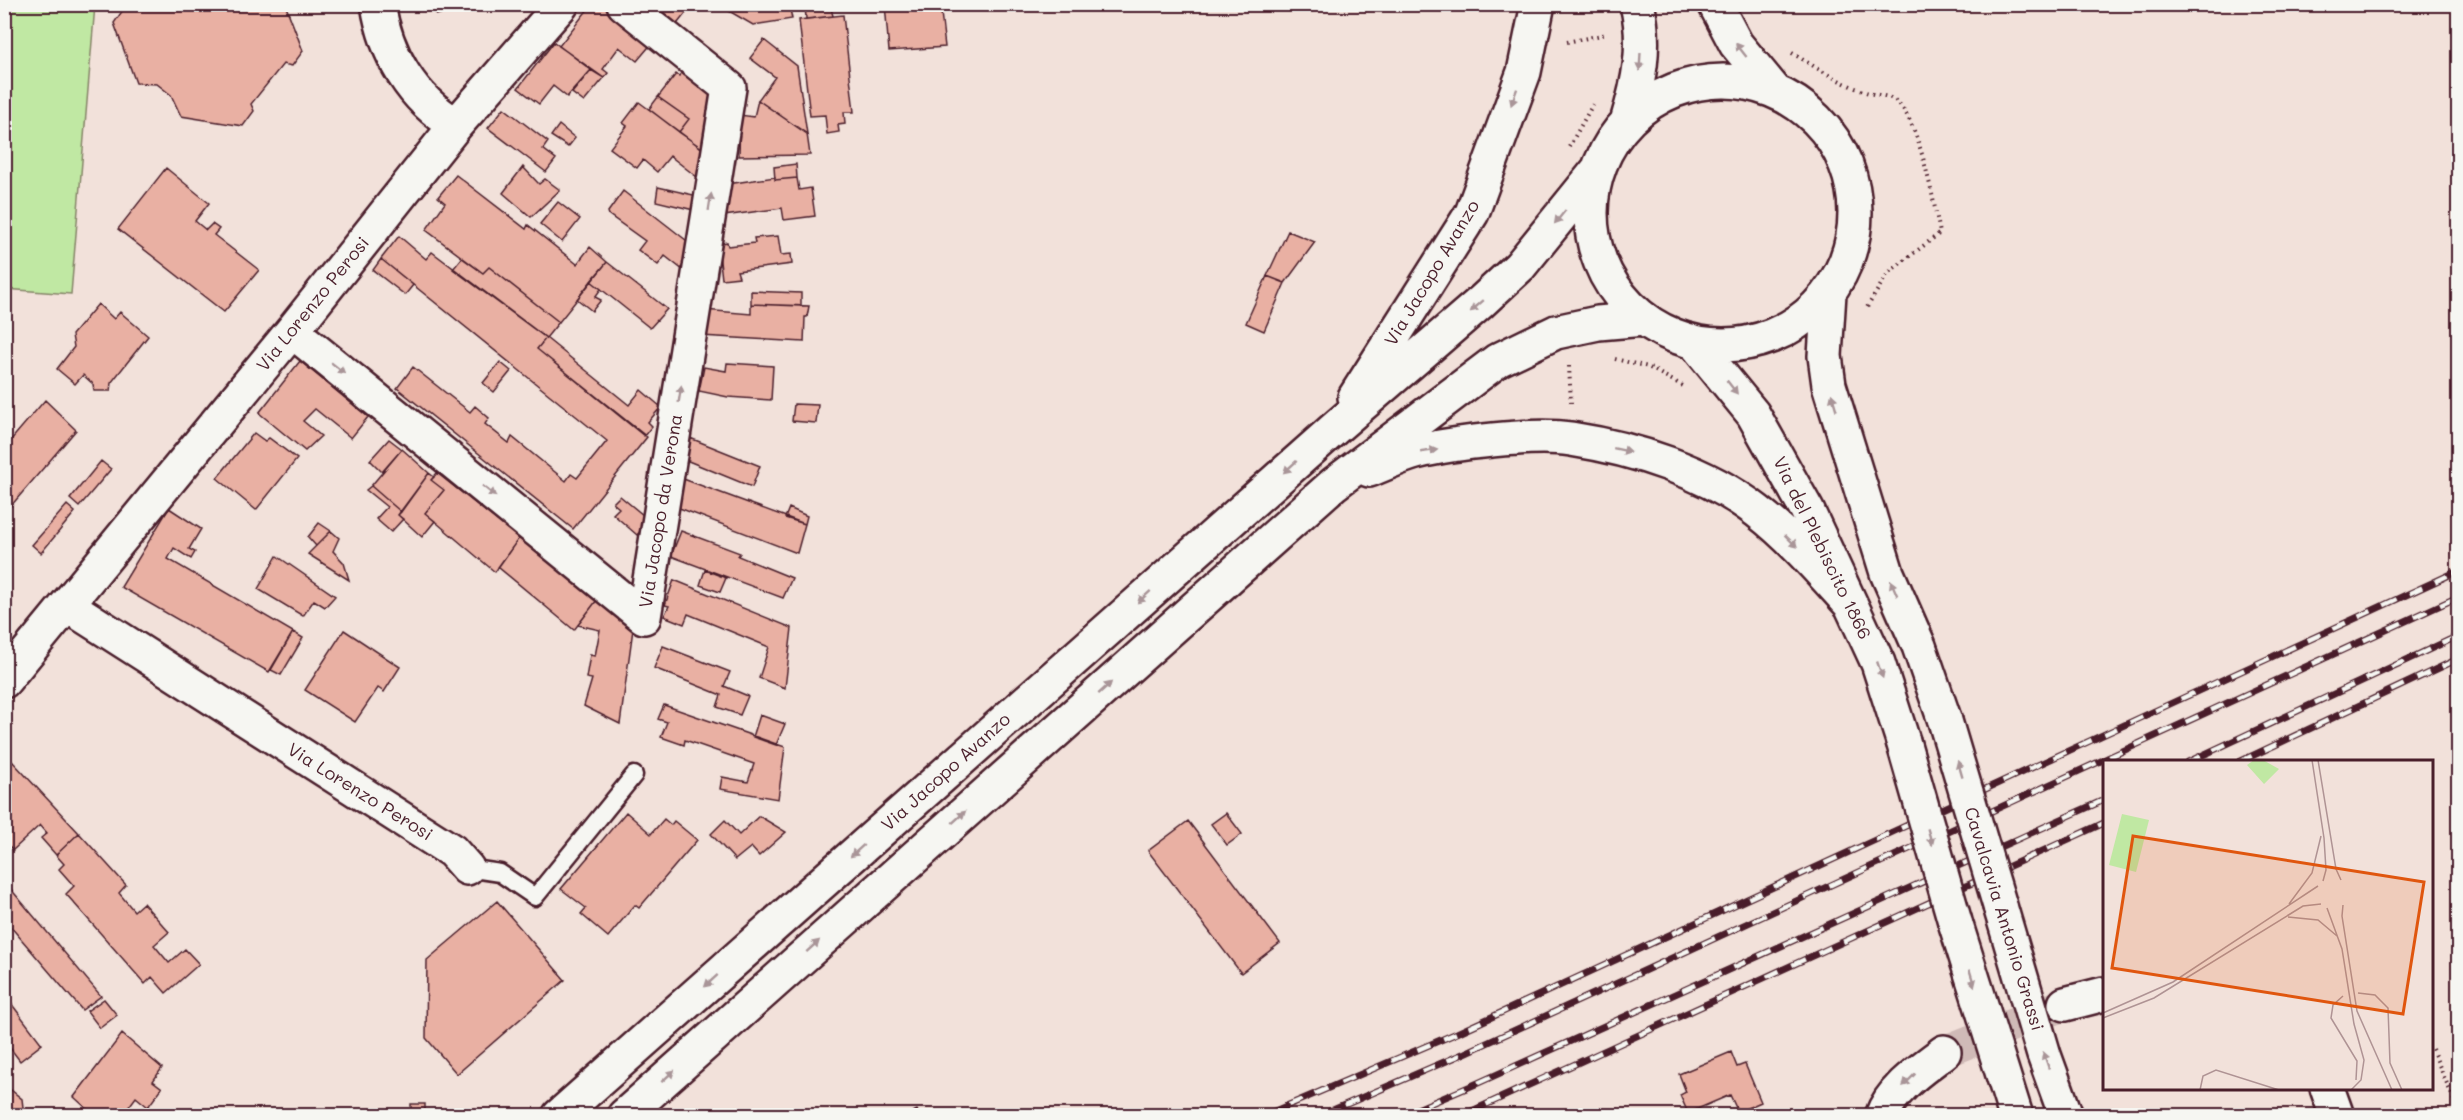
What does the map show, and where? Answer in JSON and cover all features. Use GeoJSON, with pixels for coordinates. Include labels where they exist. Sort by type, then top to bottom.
{"type":"FeatureCollection","features":[{"type":"Feature","properties":{"kind":"main road"},"geometry":{"type":"LineString","coordinates":[[378,4],[381,24],[401,74],[436,114],[456,125]]}},
{"type":"Feature","properties":{"kind":"main road","name":"Via Lorenzo Perosi"},"geometry":{"type":"LineString","coordinates":[[4,681],[292,332],[456,125],[562,4]]}},
{"type":"Feature","properties":{"kind":"main road","name":"Via Jacopo da Verona"},"geometry":{"type":"LineString","coordinates":[[292,332],[644,617],[729,88],[624,4]]}},
{"type":"Feature","properties":{"kind":"main road","name":"Via Jacopo Avanzo"},"geometry":{"type":"LineString","coordinates":[[1334,429],[1472,213],[1524,72],[1538,4]]}},
{"type":"Feature","properties":{"kind":"main road"},"geometry":{"type":"LineString","coordinates":[[1626,122],[1639,82],[1642,26],[1637,4]]}},
{"type":"Feature","properties":{"kind":"main road"},"geometry":{"type":"LineString","coordinates":[[1715,4],[1736,44],[1774,90]]}},
{"type":"Feature","properties":{"kind":"main road"},"geometry":{"type":"LineString","coordinates":[[1711,81],[1743,82],[1774,90],[1797,102],[1817,119],[1837,144],[1850,172],[1856,203],[1854,234],[1845,265],[1829,293],[1811,311],[1768,337],[1744,343],[1719,345],[1694,342],[1668,333],[1644,319],[1620,296],[1603,268],[1593,237],[1591,204],[1597,171],[1609,145],[1626,122],[1651,101],[1690,85],[1711,81]]}},
{"type":"Feature","properties":{"kind":"main road","name":"Via Jacopo Avanzo"},"geometry":{"type":"LineString","coordinates":[[559,1116],[1520,266],[1597,171]]}},
{"type":"Feature","properties":{"kind":"main road","name":"Cavalcavia Antonio Grassi"},"geometry":{"type":"LineString","coordinates":[[1829,293],[1825,356],[1829,385],[1887,573],[1918,646],[1945,721],[2044,1055],[2066,1116]]}},
{"type":"Feature","properties":{"kind":"main road"},"geometry":{"type":"LineString","coordinates":[[624,1116],[1334,484],[1498,360],[1556,332],[1598,323],[1644,319]]}},
{"type":"Feature","properties":{"kind":"main road","name":"Via del Plebiscito 1866"},"geometry":{"type":"LineString","coordinates":[[1694,342],[1753,414],[1776,453],[1808,510],[1878,663],[1955,922],[2016,1116]]}},
{"type":"Feature","properties":{"kind":"main road"},"geometry":{"type":"LineString","coordinates":[[1334,484],[1416,452],[1507,439],[1569,439],[1642,454],[1702,478],[1756,510],[1791,540],[1851,605]]}},
{"type":"Feature","properties":{"kind":"main road","name":"Via Lorenzo Perosi"},"geometry":{"type":"LineString","coordinates":[[67,605],[452,851],[466,868]]}},
{"type":"Feature","properties":{"kind":"main road"},"geometry":{"type":"LineString","coordinates":[[2065,1004],[2103,994]]}},
{"type":"Feature","properties":{"kind":"main road"},"geometry":{"type":"LineString","coordinates":[[1882,1116],[1885,1108],[1912,1077],[1944,1052]]}},
{"type":"Feature","properties":{"kind":"main road"},"geometry":{"type":"LineString","coordinates":[[2327,1090],[2337,1116]]}},
{"type":"Feature","properties":{"kind":"lane"},"geometry":{"type":"LineString","coordinates":[[466,868],[500,873],[535,897],[634,775]]}},
{"type":"Feature","properties":{"kind":"path"},"geometry":{"type":"LineString","coordinates":[[1557,44],[1608,34],[1607,44]]}},
{"type":"Feature","properties":{"kind":"path"},"geometry":{"type":"LineString","coordinates":[[1785,45],[1792,53],[1835,78],[1866,92],[1893,99],[1909,115],[1930,187],[1940,233],[1888,273],[1863,315]]}},
{"type":"Feature","properties":{"kind":"path"},"geometry":{"type":"LineString","coordinates":[[1566,154],[1578,127],[1596,99]]}},
{"type":"Feature","properties":{"kind":"path"},"geometry":{"type":"LineString","coordinates":[[1607,357],[1648,367],[1690,392]]}},
{"type":"Feature","properties":{"kind":"path"},"geometry":{"type":"LineString","coordinates":[[1569,363],[1579,361]]}},
{"type":"Feature","properties":{"kind":"path"},"geometry":{"type":"LineString","coordinates":[[2433,1050],[2458,1109]]}},
{"type":"Feature","properties":{"kind":"green space"},"geometry":{"type":"Polygon","coordinates":[[[4,5],[95,5],[71,294],[5,289],[4,5]]]}},
{"type":"Feature","properties":{"kind":"building"},"geometry":{"type":"Polygon","coordinates":[[[127,4],[285,4],[303,51],[292,66],[283,64],[251,104],[254,111],[243,126],[181,116],[171,95],[157,84],[136,83],[114,23],[127,4]]]}},
{"type":"Feature","properties":{"kind":"building"},"geometry":{"type":"Polygon","coordinates":[[[435,4],[474,4],[436,15],[435,4]]]}},
{"type":"Feature","properties":{"kind":"building"},"geometry":{"type":"Polygon","coordinates":[[[592,4],[606,4],[653,42],[637,61],[619,47],[603,69],[608,73],[604,78],[559,46],[592,4]]]}},
{"type":"Feature","properties":{"kind":"building"},"geometry":{"type":"Polygon","coordinates":[[[644,4],[693,4],[674,28],[644,4]]]}},
{"type":"Feature","properties":{"kind":"building"},"geometry":{"type":"Polygon","coordinates":[[[729,4],[789,4],[792,19],[753,25],[729,11],[729,4]]]}},
{"type":"Feature","properties":{"kind":"building"},"geometry":{"type":"Polygon","coordinates":[[[805,4],[830,4],[833,16],[806,19],[805,4]]]}},
{"type":"Feature","properties":{"kind":"building"},"geometry":{"type":"Polygon","coordinates":[[[885,4],[940,4],[945,47],[889,51],[885,4]]]}},
{"type":"Feature","properties":{"kind":"building"},"geometry":{"type":"Polygon","coordinates":[[[843,15],[854,112],[844,112],[845,124],[838,125],[839,132],[827,134],[825,115],[810,116],[799,20],[843,15]]]}},
{"type":"Feature","properties":{"kind":"building"},"geometry":{"type":"Polygon","coordinates":[[[764,40],[797,66],[807,134],[758,100],[775,77],[750,58],[764,40]]]}},
{"type":"Feature","properties":{"kind":"building"},"geometry":{"type":"Polygon","coordinates":[[[554,42],[591,70],[567,97],[553,86],[539,104],[518,88],[554,42]]]}},
{"type":"Feature","properties":{"kind":"building"},"geometry":{"type":"Polygon","coordinates":[[[686,67],[719,101],[706,120],[713,126],[711,136],[702,148],[679,132],[689,119],[658,97],[676,74],[679,76],[686,67]]]}},
{"type":"Feature","properties":{"kind":"building"},"geometry":{"type":"Polygon","coordinates":[[[591,70],[604,78],[584,102],[572,93],[591,70]]]}},
{"type":"Feature","properties":{"kind":"building"},"geometry":{"type":"Polygon","coordinates":[[[658,97],[689,119],[679,132],[649,109],[658,97]]]}},
{"type":"Feature","properties":{"kind":"building"},"geometry":{"type":"Polygon","coordinates":[[[758,100],[807,134],[810,155],[739,156],[740,115],[754,117],[758,100]]]}},
{"type":"Feature","properties":{"kind":"building"},"geometry":{"type":"Polygon","coordinates":[[[639,102],[708,153],[702,181],[670,156],[657,172],[643,160],[637,168],[610,148],[627,126],[623,123],[639,102]]]}},
{"type":"Feature","properties":{"kind":"building"},"geometry":{"type":"Polygon","coordinates":[[[504,108],[548,142],[543,149],[556,159],[546,172],[488,128],[504,108]]]}},
{"type":"Feature","properties":{"kind":"building"},"geometry":{"type":"Polygon","coordinates":[[[559,125],[575,138],[568,147],[551,136],[559,125]]]}},
{"type":"Feature","properties":{"kind":"building"},"geometry":{"type":"Polygon","coordinates":[[[796,164],[797,178],[775,180],[774,167],[796,164]]]}},
{"type":"Feature","properties":{"kind":"building"},"geometry":{"type":"Polygon","coordinates":[[[523,167],[539,184],[545,179],[560,190],[531,217],[503,193],[523,167]]]}},
{"type":"Feature","properties":{"kind":"building"},"geometry":{"type":"Polygon","coordinates":[[[166,168],[209,203],[195,221],[206,230],[212,224],[219,229],[214,235],[259,270],[224,312],[118,229],[166,168]]]}},
{"type":"Feature","properties":{"kind":"building"},"geometry":{"type":"Polygon","coordinates":[[[456,175],[526,229],[528,225],[577,264],[590,247],[607,262],[559,322],[489,267],[483,273],[426,230],[445,203],[438,197],[456,175]]]}},
{"type":"Feature","properties":{"kind":"building"},"geometry":{"type":"Polygon","coordinates":[[[775,177],[775,180],[797,178],[799,190],[811,188],[815,216],[784,220],[782,208],[716,217],[721,185],[775,177]]]}},
{"type":"Feature","properties":{"kind":"building"},"geometry":{"type":"Polygon","coordinates":[[[658,187],[698,196],[694,210],[656,201],[658,187]]]}},
{"type":"Feature","properties":{"kind":"building"},"geometry":{"type":"Polygon","coordinates":[[[623,191],[691,244],[688,274],[665,256],[658,265],[638,250],[645,241],[609,215],[608,212],[623,191]]]}},
{"type":"Feature","properties":{"kind":"building"},"geometry":{"type":"Polygon","coordinates":[[[558,202],[580,219],[562,242],[540,224],[558,202]]]}},
{"type":"Feature","properties":{"kind":"building"},"geometry":{"type":"Polygon","coordinates":[[[1288,231],[1315,242],[1285,283],[1267,276],[1288,231]]]}},
{"type":"Feature","properties":{"kind":"building"},"geometry":{"type":"Polygon","coordinates":[[[399,236],[426,259],[432,252],[546,338],[537,349],[647,437],[573,529],[397,388],[413,367],[470,412],[475,406],[489,418],[485,424],[509,443],[512,437],[566,481],[571,474],[577,478],[607,441],[381,259],[399,236]]]}},
{"type":"Feature","properties":{"kind":"building"},"geometry":{"type":"Polygon","coordinates":[[[778,236],[781,255],[791,254],[792,264],[737,271],[739,277],[722,279],[718,244],[727,242],[728,246],[755,243],[754,238],[778,236]]]}},
{"type":"Feature","properties":{"kind":"building"},"geometry":{"type":"Polygon","coordinates":[[[462,258],[483,273],[489,267],[559,322],[546,338],[453,269],[462,258]]]}},
{"type":"Feature","properties":{"kind":"building"},"geometry":{"type":"Polygon","coordinates":[[[381,259],[413,285],[405,295],[373,270],[381,259]]]}},
{"type":"Feature","properties":{"kind":"building"},"geometry":{"type":"Polygon","coordinates":[[[607,262],[667,309],[650,328],[591,281],[607,262]]]}},
{"type":"Feature","properties":{"kind":"building"},"geometry":{"type":"Polygon","coordinates":[[[1267,276],[1285,283],[1264,331],[1246,323],[1267,276]]]}},
{"type":"Feature","properties":{"kind":"building"},"geometry":{"type":"Polygon","coordinates":[[[591,281],[601,289],[595,297],[601,300],[592,311],[577,299],[591,281]]]}},
{"type":"Feature","properties":{"kind":"building"},"geometry":{"type":"Polygon","coordinates":[[[751,291],[801,293],[801,306],[751,304],[751,291]]]}},
{"type":"Feature","properties":{"kind":"building"},"geometry":{"type":"Polygon","coordinates":[[[98,304],[114,319],[120,312],[148,336],[111,383],[110,391],[94,391],[93,384],[83,375],[75,384],[57,369],[74,347],[72,335],[98,304]]]}},
{"type":"Feature","properties":{"kind":"building"},"geometry":{"type":"Polygon","coordinates":[[[751,304],[809,306],[807,317],[805,317],[804,342],[701,336],[704,310],[751,314],[751,304]]]}},
{"type":"Feature","properties":{"kind":"building"},"geometry":{"type":"Polygon","coordinates":[[[546,338],[629,405],[641,390],[661,407],[648,422],[652,426],[644,436],[537,349],[546,338]]]}},
{"type":"Feature","properties":{"kind":"building"},"geometry":{"type":"Polygon","coordinates":[[[300,361],[368,417],[351,438],[315,409],[303,421],[321,436],[305,451],[259,413],[300,361]]]}},
{"type":"Feature","properties":{"kind":"building"},"geometry":{"type":"Polygon","coordinates":[[[500,362],[511,371],[494,392],[483,383],[500,362]]]}},
{"type":"Feature","properties":{"kind":"building"},"geometry":{"type":"Polygon","coordinates":[[[727,363],[773,366],[771,400],[728,397],[699,391],[704,367],[726,371],[727,363]]]}},
{"type":"Feature","properties":{"kind":"building"},"geometry":{"type":"Polygon","coordinates":[[[45,400],[76,430],[4,514],[4,448],[45,400]]]}},
{"type":"Feature","properties":{"kind":"building"},"geometry":{"type":"Polygon","coordinates":[[[794,404],[818,405],[816,423],[792,421],[794,404]]]}},
{"type":"Feature","properties":{"kind":"building"},"geometry":{"type":"Polygon","coordinates":[[[254,433],[265,441],[269,438],[297,459],[256,510],[217,478],[254,433]]]}},
{"type":"Feature","properties":{"kind":"building"},"geometry":{"type":"Polygon","coordinates":[[[690,438],[760,466],[752,487],[681,458],[690,438]]]}},
{"type":"Feature","properties":{"kind":"building"},"geometry":{"type":"Polygon","coordinates":[[[389,439],[402,449],[382,472],[370,460],[389,439]]]}},
{"type":"Feature","properties":{"kind":"building"},"geometry":{"type":"Polygon","coordinates":[[[402,449],[429,473],[401,512],[371,486],[402,449]]]}},
{"type":"Feature","properties":{"kind":"building"},"geometry":{"type":"Polygon","coordinates":[[[101,461],[111,469],[79,507],[70,499],[101,461]]]}},
{"type":"Feature","properties":{"kind":"building"},"geometry":{"type":"Polygon","coordinates":[[[429,473],[434,477],[431,480],[444,490],[425,513],[435,521],[422,537],[398,515],[429,473]]]}},
{"type":"Feature","properties":{"kind":"building"},"geometry":{"type":"Polygon","coordinates":[[[437,473],[519,538],[495,572],[425,513],[444,490],[431,480],[437,473]]]}},
{"type":"Feature","properties":{"kind":"building"},"geometry":{"type":"Polygon","coordinates":[[[678,477],[805,524],[797,553],[674,506],[678,477]]]}},
{"type":"Feature","properties":{"kind":"building"},"geometry":{"type":"Polygon","coordinates":[[[371,486],[401,512],[398,515],[403,519],[391,532],[376,519],[387,507],[366,490],[371,486]]]}},
{"type":"Feature","properties":{"kind":"building"},"geometry":{"type":"Polygon","coordinates":[[[620,496],[649,520],[637,535],[613,514],[619,508],[613,503],[620,496]]]}},
{"type":"Feature","properties":{"kind":"building"},"geometry":{"type":"Polygon","coordinates":[[[67,505],[75,512],[41,553],[32,545],[67,505]]]}},
{"type":"Feature","properties":{"kind":"building"},"geometry":{"type":"Polygon","coordinates":[[[169,508],[201,529],[189,549],[195,552],[191,559],[174,548],[168,559],[293,632],[269,672],[121,587],[169,508]]]}},
{"type":"Feature","properties":{"kind":"building"},"geometry":{"type":"Polygon","coordinates":[[[789,508],[807,516],[805,524],[785,518],[789,508]]]}},
{"type":"Feature","properties":{"kind":"building"},"geometry":{"type":"Polygon","coordinates":[[[319,523],[331,531],[316,546],[308,537],[319,523]]]}},
{"type":"Feature","properties":{"kind":"building"},"geometry":{"type":"Polygon","coordinates":[[[331,531],[339,538],[333,551],[344,563],[349,580],[308,554],[331,531]]]}},
{"type":"Feature","properties":{"kind":"building"},"geometry":{"type":"Polygon","coordinates":[[[681,531],[740,553],[738,556],[792,578],[783,598],[671,556],[681,531]]]}},
{"type":"Feature","properties":{"kind":"building"},"geometry":{"type":"Polygon","coordinates":[[[519,538],[597,600],[574,630],[498,567],[519,538]]]}},
{"type":"Feature","properties":{"kind":"building"},"geometry":{"type":"Polygon","coordinates":[[[277,556],[335,596],[325,607],[314,600],[303,616],[258,589],[277,556]]]}},
{"type":"Feature","properties":{"kind":"building"},"geometry":{"type":"Polygon","coordinates":[[[705,570],[726,578],[720,592],[700,585],[705,570]]]}},
{"type":"Feature","properties":{"kind":"building"},"geometry":{"type":"Polygon","coordinates":[[[674,580],[792,628],[785,688],[759,678],[769,647],[688,614],[684,624],[664,616],[669,606],[665,605],[674,580]]]}},
{"type":"Feature","properties":{"kind":"building"},"geometry":{"type":"Polygon","coordinates":[[[597,600],[633,629],[620,724],[584,706],[592,679],[586,678],[590,655],[595,656],[600,630],[578,625],[597,600]]]}},
{"type":"Feature","properties":{"kind":"building"},"geometry":{"type":"Polygon","coordinates":[[[344,630],[400,667],[384,692],[378,688],[355,722],[305,690],[344,630]]]}},
{"type":"Feature","properties":{"kind":"building"},"geometry":{"type":"Polygon","coordinates":[[[293,632],[303,638],[281,675],[271,670],[293,632]]]}},
{"type":"Feature","properties":{"kind":"building"},"geometry":{"type":"Polygon","coordinates":[[[663,646],[730,672],[724,686],[748,696],[740,715],[717,707],[721,695],[654,668],[663,646]]]}},
{"type":"Feature","properties":{"kind":"building"},"geometry":{"type":"Polygon","coordinates":[[[664,705],[785,747],[778,799],[720,789],[722,777],[748,782],[754,764],[685,740],[684,745],[661,737],[667,722],[658,719],[664,705]]]}},
{"type":"Feature","properties":{"kind":"building"},"geometry":{"type":"Polygon","coordinates":[[[760,715],[785,724],[776,745],[753,737],[760,715]]]}},
{"type":"Feature","properties":{"kind":"building"},"geometry":{"type":"Polygon","coordinates":[[[12,761],[79,833],[56,855],[41,838],[47,833],[40,825],[13,850],[4,841],[4,768],[12,761]]]}},
{"type":"Feature","properties":{"kind":"building"},"geometry":{"type":"Polygon","coordinates":[[[626,812],[651,834],[664,819],[671,825],[674,821],[697,840],[639,908],[635,905],[608,937],[581,914],[586,908],[561,889],[626,812]]]}},
{"type":"Feature","properties":{"kind":"building"},"geometry":{"type":"Polygon","coordinates":[[[1226,813],[1242,834],[1227,845],[1211,824],[1226,813]]]}},
{"type":"Feature","properties":{"kind":"building"},"geometry":{"type":"Polygon","coordinates":[[[759,816],[786,832],[759,856],[751,847],[735,860],[711,834],[725,820],[739,835],[759,816]]]}},
{"type":"Feature","properties":{"kind":"building"},"geometry":{"type":"Polygon","coordinates":[[[1188,821],[1280,943],[1241,973],[1148,851],[1188,821]]]}},
{"type":"Feature","properties":{"kind":"building"},"geometry":{"type":"Polygon","coordinates":[[[79,833],[126,885],[119,893],[134,911],[143,903],[169,932],[154,945],[169,963],[185,949],[199,964],[166,993],[152,977],[145,984],[66,894],[74,886],[59,869],[64,864],[56,855],[79,833]]]}},
{"type":"Feature","properties":{"kind":"building"},"geometry":{"type":"Polygon","coordinates":[[[4,881],[101,996],[82,1010],[4,919],[4,881]]]}},
{"type":"Feature","properties":{"kind":"building"},"geometry":{"type":"Polygon","coordinates":[[[497,901],[565,980],[457,1074],[426,1038],[427,960],[497,901]]]}},
{"type":"Feature","properties":{"kind":"building"},"geometry":{"type":"Polygon","coordinates":[[[4,994],[42,1044],[20,1061],[4,1040],[4,994]]]}},
{"type":"Feature","properties":{"kind":"building"},"geometry":{"type":"Polygon","coordinates":[[[104,999],[117,1015],[100,1028],[87,1011],[104,999]]]}},
{"type":"Feature","properties":{"kind":"building"},"geometry":{"type":"Polygon","coordinates":[[[122,1034],[162,1068],[153,1081],[162,1088],[148,1107],[136,1097],[122,1116],[95,1116],[74,1097],[122,1034]]]}},
{"type":"Feature","properties":{"kind":"building"},"geometry":{"type":"Polygon","coordinates":[[[1731,1052],[1737,1067],[1745,1064],[1761,1102],[1738,1112],[1730,1095],[1688,1113],[1680,1095],[1686,1092],[1679,1074],[1731,1052]]]}},
{"type":"Feature","properties":{"kind":"building"},"geometry":{"type":"Polygon","coordinates":[[[6,1086],[22,1099],[24,1116],[4,1116],[6,1086]]]}},
{"type":"Feature","properties":{"kind":"building"},"geometry":{"type":"Polygon","coordinates":[[[411,1104],[425,1104],[425,1116],[411,1116],[411,1104]]]}},
{"type":"Feature","properties":{"kind":"building"},"geometry":{"type":"Polygon","coordinates":[[[917,1110],[920,1116],[905,1116],[917,1110]]]}},
{"type":"Feature","properties":{"kind":"tunnel"},"geometry":{"type":"LineString","coordinates":[[1944,1052],[2060,1006]]}},
{"type":"Feature","properties":{"kind":"railway"},"geometry":{"type":"LineString","coordinates":[[1263,1116],[1457,1033],[2458,571]]}},
{"type":"Feature","properties":{"kind":"railway"},"geometry":{"type":"LineString","coordinates":[[2103,760],[2458,597]]}},
{"type":"Feature","properties":{"kind":"railway"},"geometry":{"type":"LineString","coordinates":[[2192,760],[2458,636]]}},
{"type":"Feature","properties":{"kind":"railway"},"geometry":{"type":"LineString","coordinates":[[2243,760],[2458,659]]}},
{"type":"Feature","properties":{"kind":"railway"},"geometry":{"type":"LineString","coordinates":[[1319,1116],[1465,1053],[2103,760]]}},
{"type":"Feature","properties":{"kind":"railway"},"geometry":{"type":"LineString","coordinates":[[1401,1116],[2103,800]]}},
{"type":"Feature","properties":{"kind":"railway"},"geometry":{"type":"LineString","coordinates":[[1461,1116],[2103,823]]}}]}
